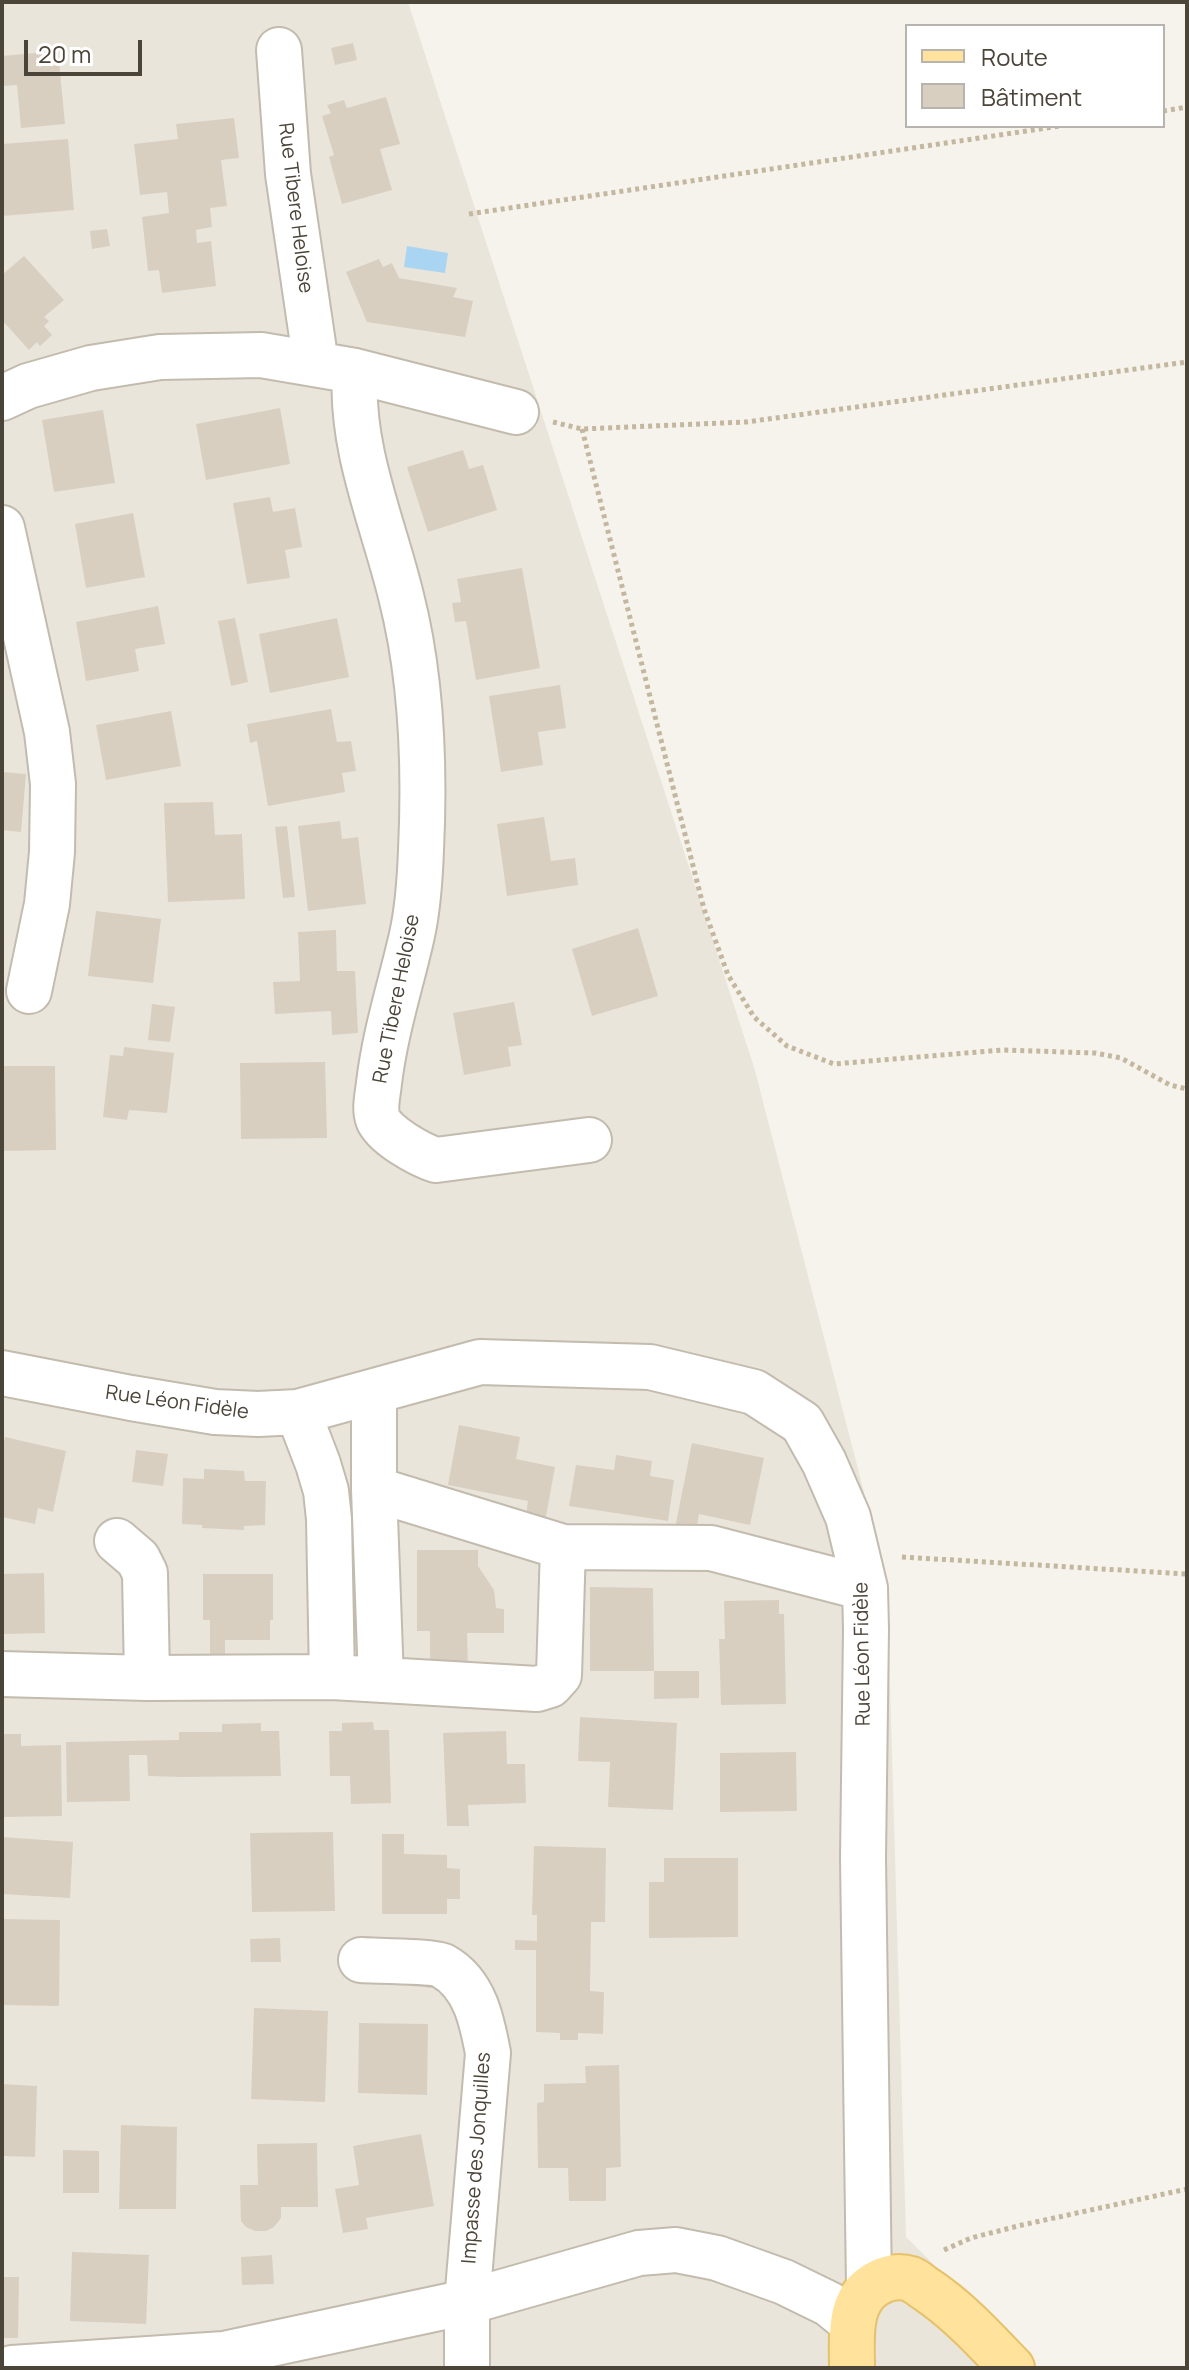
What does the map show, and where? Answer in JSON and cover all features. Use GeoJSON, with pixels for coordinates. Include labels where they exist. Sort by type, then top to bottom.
{"type":"FeatureCollection","features":[{"type":"Feature","properties":{"kind":"main road"},"geometry":{"type":"LineString","coordinates":[[852,2368],[860,2305],[885,2278],[899,2277],[912,2280],[948,2304],[1012,2368]]}},
{"type":"Feature","properties":{"kind":"street","name":"Rue Tibere Heloise"},"geometry":{"type":"LineString","coordinates":[[279,50],[288,174],[336,368],[353,400],[358,438],[402,598],[418,691],[423,784],[421,852],[413,932],[384,1045],[376,1110],[379,1122],[421,1156],[436,1160],[589,1140]]}},
{"type":"Feature","properties":{"kind":"street"},"geometry":{"type":"LineString","coordinates":[[2,398],[28,386],[91,368],[160,357],[261,355],[336,368],[516,412]]}},
{"type":"Feature","properties":{"kind":"street"},"geometry":{"type":"LineString","coordinates":[[2,528],[47,732],[53,784],[47,904],[29,991]]}},
{"type":"Feature","properties":{"kind":"street","name":"Rue Léon Fidèle"},"geometry":{"type":"LineString","coordinates":[[2,1373],[215,1412],[258,1414],[298,1412],[480,1362],[650,1367],[754,1392],[802,1423],[824,1462],[848,1517],[865,1588],[860,2305]]}},
{"type":"Feature","properties":{"kind":"street"},"geometry":{"type":"LineString","coordinates":[[374,1392],[381,1680]]}},
{"type":"Feature","properties":{"kind":"street"},"geometry":{"type":"LineString","coordinates":[[298,1412],[326,1491],[332,1677]]}},
{"type":"Feature","properties":{"kind":"street"},"geometry":{"type":"LineString","coordinates":[[374,1489],[563,1547],[711,1548],[865,1588]]}},
{"type":"Feature","properties":{"kind":"street"},"geometry":{"type":"LineString","coordinates":[[117,1541],[138,1559],[145,1573],[147,1678]]}},
{"type":"Feature","properties":{"kind":"street"},"geometry":{"type":"LineString","coordinates":[[2,1674],[147,1678],[332,1677],[537,1689],[550,1685],[559,1675],[563,1547]]}},
{"type":"Feature","properties":{"kind":"street","name":"Impasse des Jonquilles"},"geometry":{"type":"LineString","coordinates":[[361,1960],[441,1965],[467,1986],[482,2022],[488,2053],[467,2302],[467,2368]]}},
{"type":"Feature","properties":{"kind":"street"},"geometry":{"type":"LineString","coordinates":[[12,2368],[224,2361],[467,2302],[639,2253],[676,2250],[717,2258],[784,2282],[829,2304],[860,2305]]}},
{"type":"Feature","properties":{"kind":"path"},"geometry":{"type":"LineString","coordinates":[[1165,111],[1187,107]]}},
{"type":"Feature","properties":{"kind":"path"},"geometry":{"type":"LineString","coordinates":[[469,214],[1047,128]]}},
{"type":"Feature","properties":{"kind":"path"},"geometry":{"type":"LineString","coordinates":[[516,412],[582,429],[746,422],[1187,362]]}},
{"type":"Feature","properties":{"kind":"path"},"geometry":{"type":"LineString","coordinates":[[582,429],[704,909],[728,975],[754,1017],[787,1046],[834,1064],[1002,1050],[1095,1053],[1121,1058],[1170,1085],[1187,1089]]}},
{"type":"Feature","properties":{"kind":"path"},"geometry":{"type":"LineString","coordinates":[[897,1557],[1187,1574]]}},
{"type":"Feature","properties":{"kind":"path"},"geometry":{"type":"LineString","coordinates":[[912,2280],[939,2252],[971,2238],[1187,2189]]}},
{"type":"Feature","properties":{"kind":"shaded area"},"geometry":{"type":"Polygon","coordinates":[[[2,2],[408,2],[754,1067],[887,1581],[906,2237],[1038,2368],[2,2368],[2,2]]]}},
{"type":"Feature","properties":{"kind":"water"},"geometry":{"type":"Polygon","coordinates":[[[407,246],[448,253],[445,273],[404,267],[407,246]]]}},
{"type":"Feature","properties":{"kind":"building"},"geometry":{"type":"Polygon","coordinates":[[[353,43],[357,60],[335,65],[331,48],[353,43]]]}},
{"type":"Feature","properties":{"kind":"building"},"geometry":{"type":"Polygon","coordinates":[[[58,51],[65,124],[21,128],[17,85],[4,86],[2,56],[58,51]]]}},
{"type":"Feature","properties":{"kind":"building"},"geometry":{"type":"Polygon","coordinates":[[[386,97],[400,144],[380,149],[392,190],[342,204],[329,157],[334,155],[322,116],[331,113],[327,105],[344,100],[347,108],[386,97]]]}},
{"type":"Feature","properties":{"kind":"building"},"geometry":{"type":"Polygon","coordinates":[[[234,118],[239,158],[221,160],[227,206],[210,208],[212,227],[196,230],[197,243],[211,241],[216,286],[162,293],[159,270],[148,271],[142,217],[169,213],[167,192],[140,195],[134,144],[178,139],[176,124],[234,118]]]}},
{"type":"Feature","properties":{"kind":"building"},"geometry":{"type":"Polygon","coordinates":[[[68,139],[74,210],[2,216],[2,144],[68,139]]]}},
{"type":"Feature","properties":{"kind":"building"},"geometry":{"type":"Polygon","coordinates":[[[107,229],[110,246],[92,249],[90,231],[107,229]]]}},
{"type":"Feature","properties":{"kind":"building"},"geometry":{"type":"Polygon","coordinates":[[[24,256],[64,300],[44,317],[49,321],[44,326],[52,335],[40,346],[37,342],[29,350],[2,320],[2,275],[24,256]]]}},
{"type":"Feature","properties":{"kind":"building"},"geometry":{"type":"Polygon","coordinates":[[[379,259],[383,267],[392,263],[399,278],[457,288],[453,297],[473,301],[465,337],[367,322],[346,272],[379,259]]]}},
{"type":"Feature","properties":{"kind":"building"},"geometry":{"type":"Polygon","coordinates":[[[280,408],[290,464],[206,480],[196,424],[280,408]]]}},
{"type":"Feature","properties":{"kind":"building"},"geometry":{"type":"Polygon","coordinates":[[[103,410],[115,483],[54,492],[42,420],[103,410]]]}},
{"type":"Feature","properties":{"kind":"building"},"geometry":{"type":"Polygon","coordinates":[[[463,450],[469,469],[483,465],[497,510],[428,532],[407,467],[463,450]]]}},
{"type":"Feature","properties":{"kind":"building"},"geometry":{"type":"Polygon","coordinates":[[[270,497],[273,512],[295,508],[302,547],[285,550],[290,578],[247,584],[233,503],[270,497]]]}},
{"type":"Feature","properties":{"kind":"building"},"geometry":{"type":"Polygon","coordinates":[[[133,513],[145,577],[86,588],[75,524],[133,513]]]}},
{"type":"Feature","properties":{"kind":"building"},"geometry":{"type":"Polygon","coordinates":[[[522,568],[540,668],[476,680],[466,621],[455,622],[452,603],[461,602],[457,579],[522,568]]]}},
{"type":"Feature","properties":{"kind":"building"},"geometry":{"type":"Polygon","coordinates":[[[158,606],[165,644],[135,649],[139,671],[86,681],[76,622],[158,606]]]}},
{"type":"Feature","properties":{"kind":"building"},"geometry":{"type":"Polygon","coordinates":[[[235,618],[248,682],[231,686],[218,621],[235,618]]]}},
{"type":"Feature","properties":{"kind":"building"},"geometry":{"type":"Polygon","coordinates":[[[337,618],[349,677],[270,693],[259,634],[337,618]]]}},
{"type":"Feature","properties":{"kind":"building"},"geometry":{"type":"Polygon","coordinates":[[[560,685],[566,728],[538,732],[543,765],[501,772],[489,696],[560,685]]]}},
{"type":"Feature","properties":{"kind":"building"},"geometry":{"type":"Polygon","coordinates":[[[331,709],[337,742],[351,741],[356,771],[342,773],[345,792],[268,806],[257,741],[250,743],[247,724],[331,709]]]}},
{"type":"Feature","properties":{"kind":"building"},"geometry":{"type":"Polygon","coordinates":[[[171,711],[181,766],[106,780],[96,725],[171,711]]]}},
{"type":"Feature","properties":{"kind":"building"},"geometry":{"type":"Polygon","coordinates":[[[2,772],[26,774],[21,832],[2,830],[2,772]]]}},
{"type":"Feature","properties":{"kind":"building"},"geometry":{"type":"Polygon","coordinates":[[[213,802],[215,835],[242,834],[245,899],[168,902],[164,803],[213,802]]]}},
{"type":"Feature","properties":{"kind":"building"},"geometry":{"type":"Polygon","coordinates":[[[544,817],[551,861],[575,858],[578,885],[507,896],[497,824],[544,817]]]}},
{"type":"Feature","properties":{"kind":"building"},"geometry":{"type":"Polygon","coordinates":[[[340,821],[342,839],[358,837],[366,904],[308,911],[298,826],[340,821]]]}},
{"type":"Feature","properties":{"kind":"building"},"geometry":{"type":"Polygon","coordinates":[[[287,826],[295,897],[283,898],[275,827],[287,826]]]}},
{"type":"Feature","properties":{"kind":"building"},"geometry":{"type":"Polygon","coordinates":[[[96,911],[161,919],[153,983],[88,976],[96,911]]]}},
{"type":"Feature","properties":{"kind":"building"},"geometry":{"type":"Polygon","coordinates":[[[638,928],[658,996],[592,1016],[572,949],[638,928]]]}},
{"type":"Feature","properties":{"kind":"building"},"geometry":{"type":"Polygon","coordinates":[[[336,930],[337,971],[355,971],[358,1033],[332,1035],[331,1011],[275,1014],[273,982],[300,981],[298,932],[336,930]]]}},
{"type":"Feature","properties":{"kind":"building"},"geometry":{"type":"Polygon","coordinates":[[[514,1002],[522,1045],[508,1047],[511,1066],[464,1075],[453,1013],[514,1002]]]}},
{"type":"Feature","properties":{"kind":"building"},"geometry":{"type":"Polygon","coordinates":[[[152,1004],[175,1007],[170,1042],[148,1040],[152,1004]]]}},
{"type":"Feature","properties":{"kind":"building"},"geometry":{"type":"Polygon","coordinates":[[[124,1047],[174,1053],[167,1113],[129,1110],[127,1120],[103,1117],[110,1055],[123,1056],[124,1047]]]}},
{"type":"Feature","properties":{"kind":"building"},"geometry":{"type":"Polygon","coordinates":[[[325,1062],[327,1138],[241,1139],[240,1063],[325,1062]]]}},
{"type":"Feature","properties":{"kind":"building"},"geometry":{"type":"Polygon","coordinates":[[[2,1066],[55,1066],[56,1150],[2,1151],[2,1066]]]}},
{"type":"Feature","properties":{"kind":"building"},"geometry":{"type":"Polygon","coordinates":[[[459,1425],[520,1437],[516,1459],[555,1467],[544,1527],[525,1523],[528,1501],[448,1485],[459,1425]]]}},
{"type":"Feature","properties":{"kind":"building"},"geometry":{"type":"Polygon","coordinates":[[[5,1437],[66,1451],[53,1512],[38,1508],[35,1524],[2,1517],[2,1452],[5,1437]]]}},
{"type":"Feature","properties":{"kind":"building"},"geometry":{"type":"Polygon","coordinates":[[[692,1443],[764,1458],[750,1525],[699,1514],[695,1537],[674,1533],[692,1443]]]}},
{"type":"Feature","properties":{"kind":"building"},"geometry":{"type":"Polygon","coordinates":[[[136,1450],[168,1454],[163,1486],[132,1482],[136,1450]]]}},
{"type":"Feature","properties":{"kind":"building"},"geometry":{"type":"Polygon","coordinates":[[[616,1455],[652,1461],[650,1476],[674,1480],[668,1521],[569,1506],[576,1465],[614,1470],[616,1455]]]}},
{"type":"Feature","properties":{"kind":"building"},"geometry":{"type":"Polygon","coordinates":[[[204,1469],[244,1471],[245,1481],[266,1481],[265,1525],[244,1526],[244,1530],[182,1524],[183,1478],[204,1479],[204,1469]]]}},
{"type":"Feature","properties":{"kind":"building"},"geometry":{"type":"Polygon","coordinates":[[[417,1550],[478,1550],[478,1566],[494,1590],[496,1608],[504,1609],[504,1633],[467,1633],[468,1667],[430,1666],[430,1631],[417,1631],[417,1550]]]}},
{"type":"Feature","properties":{"kind":"building"},"geometry":{"type":"Polygon","coordinates":[[[44,1573],[45,1633],[4,1634],[2,1574],[44,1573]]]}},
{"type":"Feature","properties":{"kind":"building"},"geometry":{"type":"Polygon","coordinates":[[[203,1574],[273,1574],[270,1640],[225,1640],[225,1658],[210,1658],[210,1620],[203,1620],[203,1574]]]}},
{"type":"Feature","properties":{"kind":"building"},"geometry":{"type":"Polygon","coordinates":[[[590,1587],[653,1588],[654,1671],[590,1671],[590,1587]]]}},
{"type":"Feature","properties":{"kind":"building"},"geometry":{"type":"Polygon","coordinates":[[[779,1600],[779,1614],[784,1614],[786,1704],[721,1705],[719,1639],[725,1639],[724,1601],[779,1600]]]}},
{"type":"Feature","properties":{"kind":"building"},"geometry":{"type":"Polygon","coordinates":[[[654,1671],[699,1671],[699,1698],[654,1699],[654,1671]]]}},
{"type":"Feature","properties":{"kind":"building"},"geometry":{"type":"Polygon","coordinates":[[[580,1717],[677,1723],[673,1810],[608,1807],[610,1762],[578,1761],[580,1717]]]}},
{"type":"Feature","properties":{"kind":"building"},"geometry":{"type":"Polygon","coordinates":[[[373,1722],[374,1730],[389,1730],[391,1803],[351,1804],[350,1776],[330,1776],[329,1731],[342,1731],[342,1723],[373,1722]]]}},
{"type":"Feature","properties":{"kind":"building"},"geometry":{"type":"Polygon","coordinates":[[[261,1723],[261,1731],[279,1731],[281,1776],[148,1776],[147,1755],[129,1755],[130,1801],[67,1802],[66,1742],[179,1740],[179,1732],[222,1732],[222,1724],[261,1723]]]}},
{"type":"Feature","properties":{"kind":"building"},"geometry":{"type":"Polygon","coordinates":[[[506,1731],[507,1764],[525,1764],[526,1803],[468,1805],[469,1826],[447,1826],[443,1733],[506,1731]]]}},
{"type":"Feature","properties":{"kind":"building"},"geometry":{"type":"Polygon","coordinates":[[[2,1734],[21,1734],[21,1746],[61,1745],[62,1816],[2,1817],[2,1734]]]}},
{"type":"Feature","properties":{"kind":"building"},"geometry":{"type":"Polygon","coordinates":[[[796,1752],[797,1811],[720,1812],[720,1753],[796,1752]]]}},
{"type":"Feature","properties":{"kind":"building"},"geometry":{"type":"Polygon","coordinates":[[[333,1832],[335,1911],[252,1912],[250,1833],[333,1832]]]}},
{"type":"Feature","properties":{"kind":"building"},"geometry":{"type":"Polygon","coordinates":[[[382,1834],[404,1834],[404,1854],[447,1855],[447,1868],[460,1869],[460,1899],[447,1899],[447,1914],[382,1914],[382,1834]]]}},
{"type":"Feature","properties":{"kind":"building"},"geometry":{"type":"Polygon","coordinates":[[[2,1837],[73,1842],[70,1898],[2,1894],[2,1837]]]}},
{"type":"Feature","properties":{"kind":"building"},"geometry":{"type":"Polygon","coordinates":[[[534,1846],[606,1848],[605,1922],[591,1922],[590,1991],[604,1992],[603,2034],[578,2033],[578,2040],[560,2040],[560,2033],[536,2032],[536,1950],[515,1950],[515,1940],[537,1941],[537,1915],[532,1915],[534,1846]]]}},
{"type":"Feature","properties":{"kind":"building"},"geometry":{"type":"Polygon","coordinates":[[[664,1858],[738,1858],[738,1937],[649,1938],[649,1882],[664,1882],[664,1858]]]}},
{"type":"Feature","properties":{"kind":"building"},"geometry":{"type":"Polygon","coordinates":[[[2,1919],[60,1920],[59,2006],[2,2005],[2,1919]]]}},
{"type":"Feature","properties":{"kind":"building"},"geometry":{"type":"Polygon","coordinates":[[[280,1938],[281,1962],[251,1962],[250,1939],[280,1938]]]}},
{"type":"Feature","properties":{"kind":"building"},"geometry":{"type":"Polygon","coordinates":[[[254,2008],[328,2011],[325,2102],[251,2099],[254,2008]]]}},
{"type":"Feature","properties":{"kind":"building"},"geometry":{"type":"Polygon","coordinates":[[[359,2023],[428,2024],[427,2095],[358,2093],[359,2023]]]}},
{"type":"Feature","properties":{"kind":"building"},"geometry":{"type":"Polygon","coordinates":[[[619,2065],[621,2167],[606,2168],[606,2201],[569,2201],[568,2168],[538,2168],[537,2103],[544,2102],[544,2084],[586,2083],[585,2066],[619,2065]]]}},
{"type":"Feature","properties":{"kind":"building"},"geometry":{"type":"Polygon","coordinates":[[[2,2084],[37,2086],[35,2157],[2,2156],[2,2084]]]}},
{"type":"Feature","properties":{"kind":"building"},"geometry":{"type":"Polygon","coordinates":[[[121,2125],[177,2127],[176,2209],[119,2209],[121,2125]]]}},
{"type":"Feature","properties":{"kind":"building"},"geometry":{"type":"Polygon","coordinates":[[[421,2134],[434,2206],[366,2218],[368,2229],[343,2233],[335,2189],[359,2185],[353,2146],[421,2134]]]}},
{"type":"Feature","properties":{"kind":"building"},"geometry":{"type":"Polygon","coordinates":[[[317,2143],[318,2207],[281,2207],[281,2218],[274,2227],[255,2231],[246,2227],[241,2221],[240,2185],[258,2185],[257,2144],[317,2143]]]}},
{"type":"Feature","properties":{"kind":"building"},"geometry":{"type":"Polygon","coordinates":[[[63,2150],[99,2151],[99,2193],[63,2193],[63,2150]]]}},
{"type":"Feature","properties":{"kind":"building"},"geometry":{"type":"Polygon","coordinates":[[[72,2252],[149,2255],[146,2324],[70,2321],[72,2252]]]}},
{"type":"Feature","properties":{"kind":"building"},"geometry":{"type":"Polygon","coordinates":[[[272,2255],[274,2284],[242,2285],[241,2257],[272,2255]]]}},
{"type":"Feature","properties":{"kind":"building"},"geometry":{"type":"Polygon","coordinates":[[[2,2277],[19,2277],[18,2338],[2,2338],[2,2277]]]}}]}
